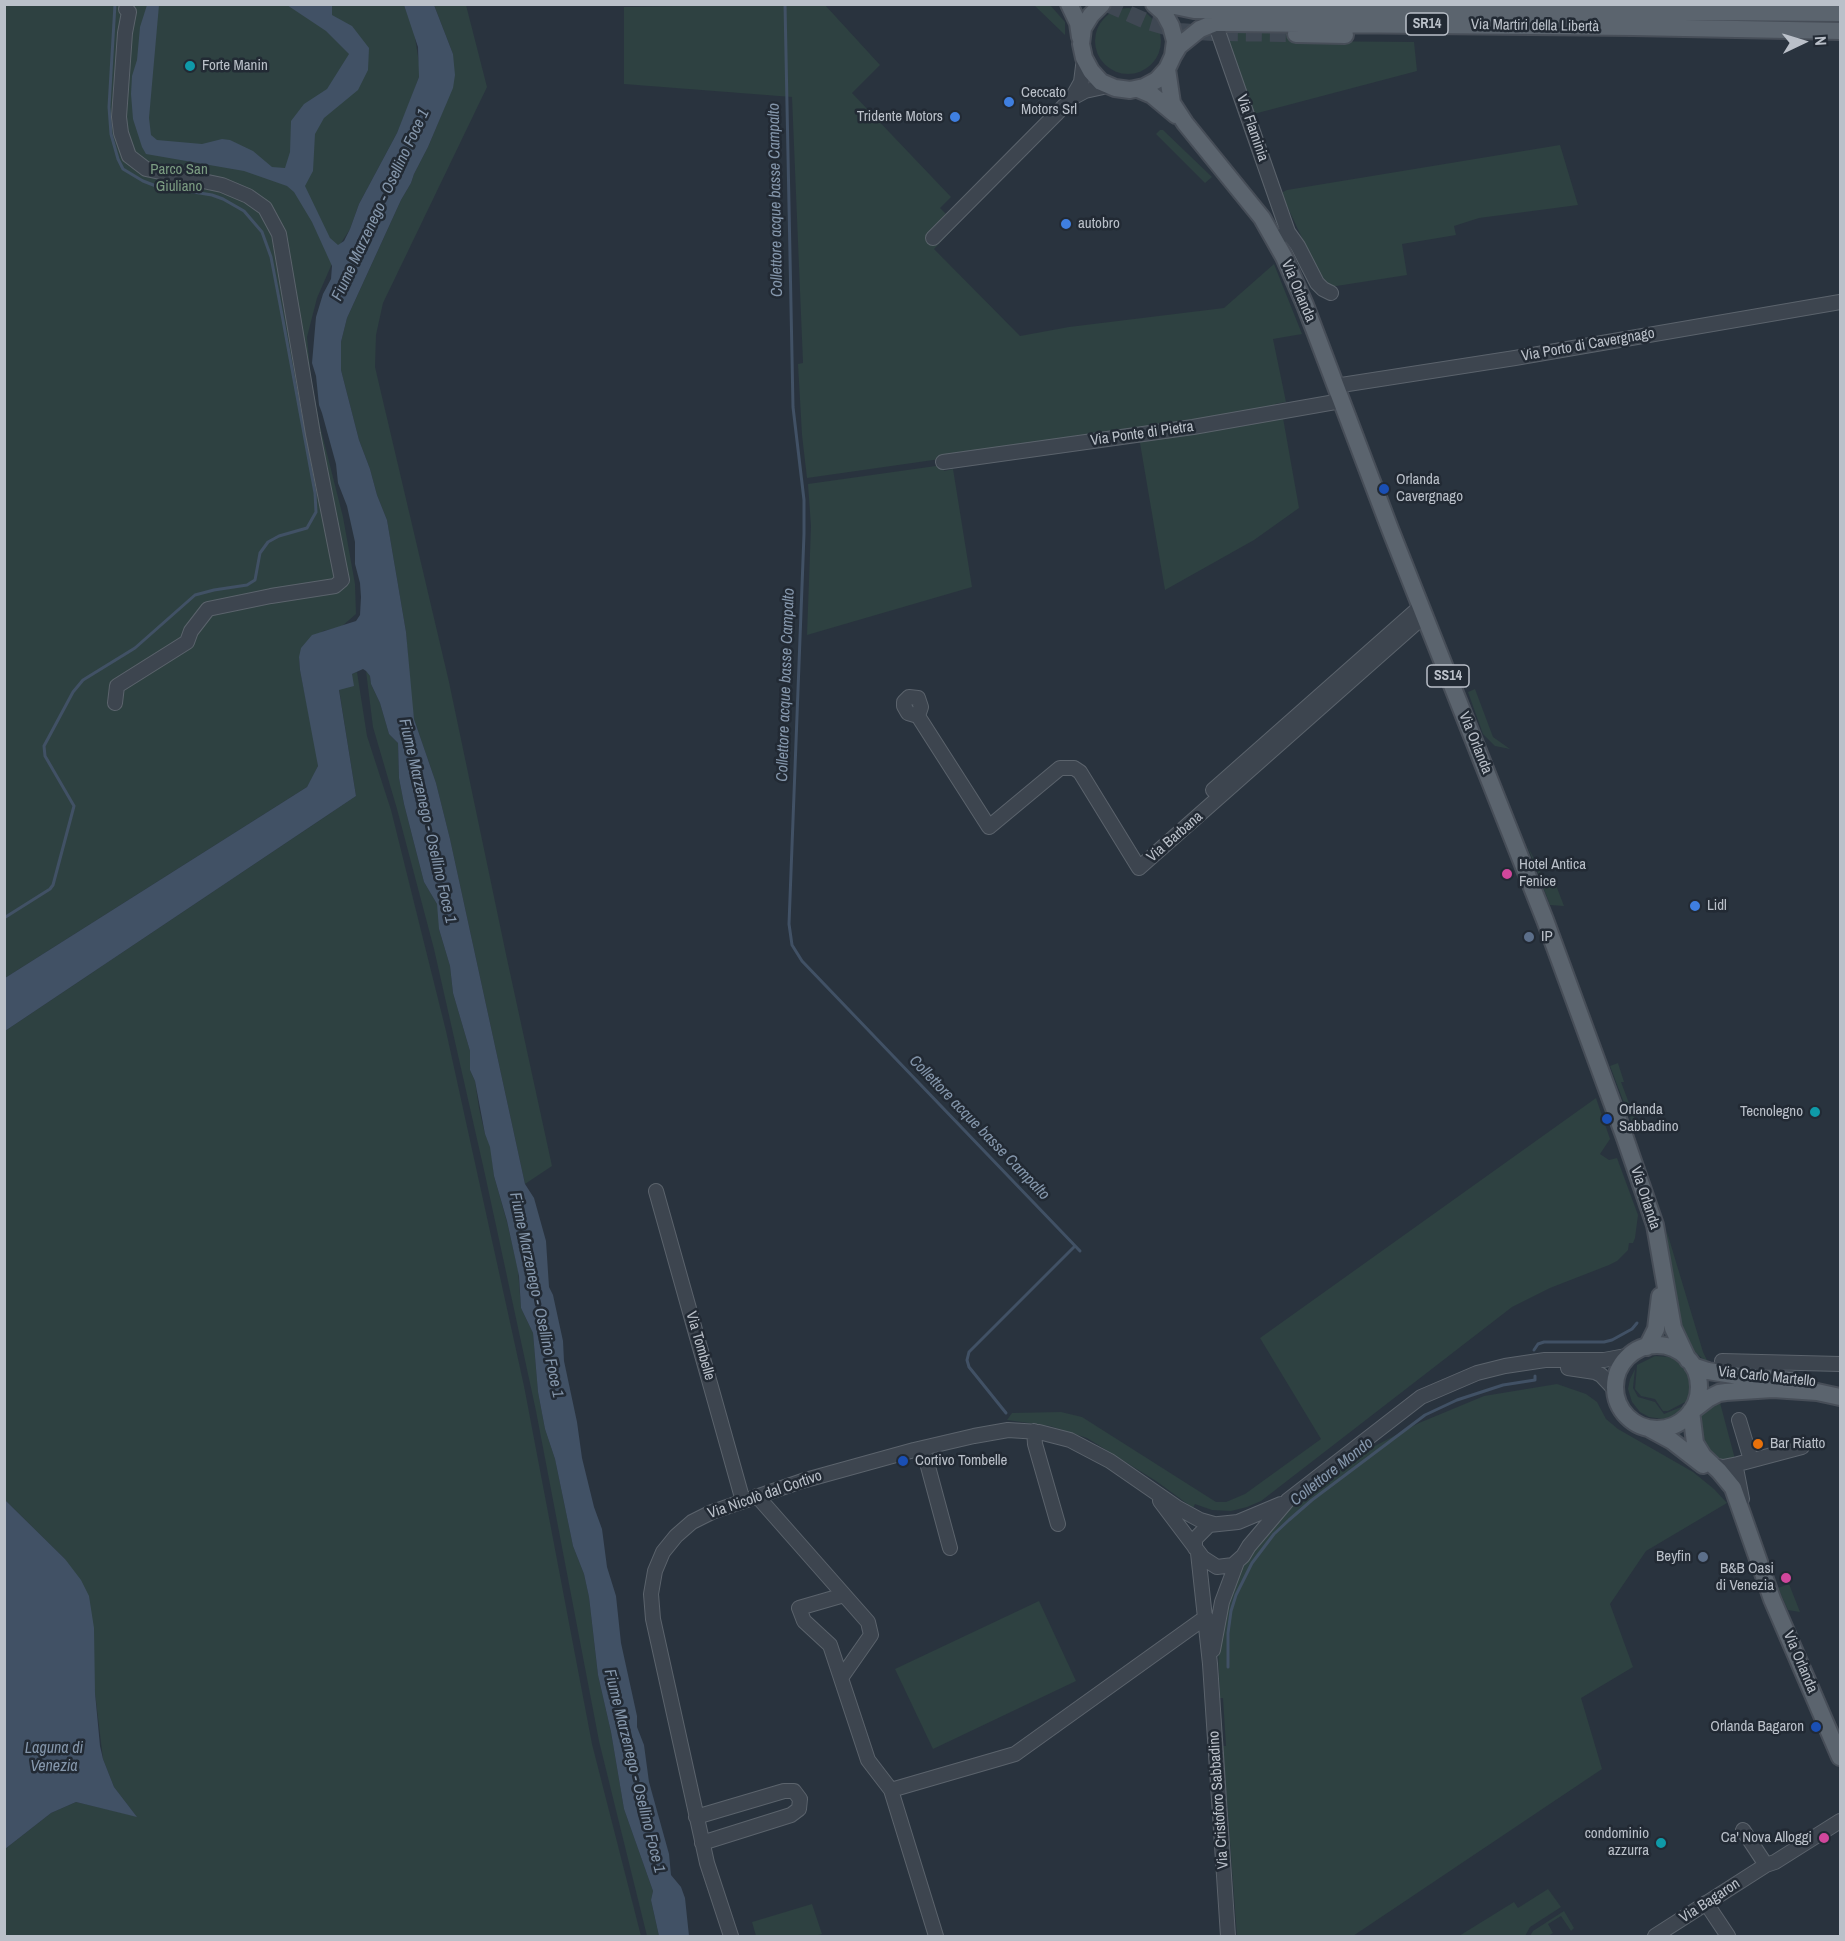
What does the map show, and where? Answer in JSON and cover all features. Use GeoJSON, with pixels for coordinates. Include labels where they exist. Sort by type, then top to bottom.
{"type":"FeatureCollection","features":[{"type":"Feature","properties":{"kind":"main road"},"geometry":{"type":"LineString","coordinates":[[1069,4],[1078,23],[1082,51],[1090,71],[1108,86]]}},
{"type":"Feature","properties":{"kind":"main road"},"geometry":{"type":"LineString","coordinates":[[1082,51],[1087,21],[1102,4]]}},
{"type":"Feature","properties":{"kind":"main road","name":"SS14"},"geometry":{"type":"LineString","coordinates":[[1154,4],[1164,13],[1171,26],[1174,41],[1170,63]]}},
{"type":"Feature","properties":{"kind":"main road","name":"SR14"},"geometry":{"type":"LineString","coordinates":[[1165,4],[1194,10],[1276,11],[1288,9]]}},
{"type":"Feature","properties":{"kind":"main road","name":"Via Martiri della Libertà"},"geometry":{"type":"LineString","coordinates":[[1263,4],[1288,9],[1840,13]]}},
{"type":"Feature","properties":{"kind":"main road"},"geometry":{"type":"LineString","coordinates":[[1788,12],[1830,4]]}},
{"type":"Feature","properties":{"kind":"main road","name":"Via Martiri della Libertà"},"geometry":{"type":"LineString","coordinates":[[1138,89],[1157,80],[1192,34],[1215,23],[1621,26],[1840,31]]}},
{"type":"Feature","properties":{"kind":"main road"},"geometry":{"type":"LineString","coordinates":[[1783,30],[1840,25]]}},
{"type":"Feature","properties":{"kind":"main road","name":"Via Martiri della Libertà"},"geometry":{"type":"LineString","coordinates":[[1296,34],[1579,36],[1694,29]]}},
{"type":"Feature","properties":{"kind":"main road","name":"Via Orlanda"},"geometry":{"type":"LineString","coordinates":[[1170,63],[1172,103],[1185,123],[1282,236],[1302,298],[1422,612],[1545,920],[1642,1186],[1655,1225],[1673,1328],[1691,1363]]}},
{"type":"Feature","properties":{"kind":"main road","name":"SS14"},"geometry":{"type":"LineString","coordinates":[[1108,86],[1123,90],[1138,89]]}},
{"type":"Feature","properties":{"kind":"main road","name":"Via Orlanda"},"geometry":{"type":"LineString","coordinates":[[1138,89],[1152,95],[1185,123]]}},
{"type":"Feature","properties":{"kind":"main road","name":"Via Orlanda"},"geometry":{"type":"LineString","coordinates":[[1647,1347],[1658,1320],[1660,1256]]}},
{"type":"Feature","properties":{"kind":"main road"},"geometry":{"type":"LineString","coordinates":[[1647,1347],[1669,1347],[1676,1350],[1691,1363],[1699,1389],[1691,1412],[1686,1418],[1665,1429],[1649,1429],[1628,1418],[1619,1405],[1615,1390],[1621,1367],[1631,1354],[1647,1347]]}},
{"type":"Feature","properties":{"kind":"main road","name":"Via Carlo Martello"},"geometry":{"type":"LineString","coordinates":[[1691,1363],[1739,1376],[1822,1382],[1837,1393]]}},
{"type":"Feature","properties":{"kind":"main road","name":"Via Carlo Martello"},"geometry":{"type":"LineString","coordinates":[[1691,1412],[1701,1403],[1719,1393],[1773,1389],[1837,1393]]}},
{"type":"Feature","properties":{"kind":"main road","name":"Via Orlanda"},"geometry":{"type":"LineString","coordinates":[[1691,1412],[1695,1443],[1703,1456],[1727,1480],[1740,1506],[1772,1599],[1840,1756]]}},
{"type":"Feature","properties":{"kind":"main road","name":"Via Orlanda"},"geometry":{"type":"LineString","coordinates":[[1649,1429],[1672,1441],[1706,1467],[1740,1506]]}},
{"type":"Feature","properties":{"kind":"street"},"geometry":{"type":"LineString","coordinates":[[116,703],[117,686],[187,642],[191,631],[208,609],[335,586],[342,580],[311,424],[279,234],[265,208],[248,196],[214,183],[146,169],[129,156],[122,139],[119,117],[124,33],[129,12],[126,9]]}},
{"type":"Feature","properties":{"kind":"street","name":"Via Flaminia"},"geometry":{"type":"LineString","coordinates":[[1215,23],[1274,190],[1282,236],[1298,246],[1317,283],[1330,293]]}},
{"type":"Feature","properties":{"kind":"street"},"geometry":{"type":"LineString","coordinates":[[933,238],[1072,98],[1081,82],[1082,51]]}},
{"type":"Feature","properties":{"kind":"street"},"geometry":{"type":"LineString","coordinates":[[1072,98],[1085,91],[1108,86]]}},
{"type":"Feature","properties":{"kind":"street","name":"Via Porto di Cavergnago"},"geometry":{"type":"LineString","coordinates":[[1338,393],[1503,360],[1840,302]]}},
{"type":"Feature","properties":{"kind":"street","name":"Via Ponte di Pietra"},"geometry":{"type":"LineString","coordinates":[[943,462],[1193,427],[1338,393]]}},
{"type":"Feature","properties":{"kind":"street","name":"Via Barbana"},"geometry":{"type":"LineString","coordinates":[[918,716],[988,826],[1060,768],[1074,768],[1080,772],[1134,860],[1422,612]]}},
{"type":"Feature","properties":{"kind":"street","name":"Via Tombelle"},"geometry":{"type":"LineString","coordinates":[[656,1191],[743,1500]]}},
{"type":"Feature","properties":{"kind":"street","name":"Via Cristoforo Sabbadino"},"geometry":{"type":"LineString","coordinates":[[1214,1524],[1238,1522],[1268,1511],[1288,1500],[1421,1397],[1477,1373],[1545,1360],[1604,1360],[1631,1354]]}},
{"type":"Feature","properties":{"kind":"street","name":"Via Carlo Martello"},"geometry":{"type":"LineString","coordinates":[[1722,1361],[1840,1364]]}},
{"type":"Feature","properties":{"kind":"street","name":"Via Cristoforo Sabbadino"},"geometry":{"type":"LineString","coordinates":[[1530,1362],[1595,1372],[1615,1390]]}},
{"type":"Feature","properties":{"kind":"street"},"geometry":{"type":"LineString","coordinates":[[1739,1420],[1744,1462]]}},
{"type":"Feature","properties":{"kind":"street"},"geometry":{"type":"LineString","coordinates":[[1034,1431],[1035,1444],[1058,1524]]}},
{"type":"Feature","properties":{"kind":"street","name":"Via Nicolò dal Cortivo"},"geometry":{"type":"LineString","coordinates":[[731,1936],[716,1895],[702,1843],[653,1619],[651,1594],[655,1571],[663,1552],[692,1522],[743,1500],[840,1470],[992,1432],[1034,1431],[1055,1435],[1084,1446],[1178,1508],[1200,1520],[1214,1524]]}},
{"type":"Feature","properties":{"kind":"street"},"geometry":{"type":"LineString","coordinates":[[1713,1465],[1723,1467],[1802,1447]]}},
{"type":"Feature","properties":{"kind":"street"},"geometry":{"type":"LineString","coordinates":[[923,1448],[950,1548]]}},
{"type":"Feature","properties":{"kind":"street"},"geometry":{"type":"LineString","coordinates":[[1740,1506],[1736,1468],[1744,1462]]}},
{"type":"Feature","properties":{"kind":"street","name":"Via Nicolò dal Cortivo"},"geometry":{"type":"LineString","coordinates":[[1148,1489],[1163,1504],[1197,1550]]}},
{"type":"Feature","properties":{"kind":"street"},"geometry":{"type":"LineString","coordinates":[[757,1496],[868,1622],[871,1635],[841,1678]]}},
{"type":"Feature","properties":{"kind":"street","name":"Via Cristoforo Sabbadino"},"geometry":{"type":"LineString","coordinates":[[1210,1664],[1222,1602],[1237,1562],[1288,1500]]}},
{"type":"Feature","properties":{"kind":"street"},"geometry":{"type":"LineString","coordinates":[[1238,1522],[1244,1525],[1249,1532],[1249,1546]]}},
{"type":"Feature","properties":{"kind":"street"},"geometry":{"type":"LineString","coordinates":[[1214,1524],[1201,1531],[1196,1539],[1197,1550],[1208,1563],[1216,1567],[1229,1566],[1237,1562]]}},
{"type":"Feature","properties":{"kind":"street","name":"Via Cristoforo Sabbadino"},"geometry":{"type":"LineString","coordinates":[[1197,1550],[1210,1664],[1228,1936]]}},
{"type":"Feature","properties":{"kind":"street"},"geometry":{"type":"LineString","coordinates":[[844,1595],[799,1608],[804,1621],[830,1645],[868,1760],[891,1790],[936,1936]]}},
{"type":"Feature","properties":{"kind":"street"},"geometry":{"type":"LineString","coordinates":[[891,1790],[1015,1754],[1206,1617]]}},
{"type":"Feature","properties":{"kind":"street"},"geometry":{"type":"LineString","coordinates":[[696,1817],[784,1791],[794,1791],[800,1799],[799,1809],[791,1815],[702,1843]]}},
{"type":"Feature","properties":{"kind":"street","name":"Via Bagaron"},"geometry":{"type":"LineString","coordinates":[[1655,1936],[1840,1821]]}},
{"type":"Feature","properties":{"kind":"street"},"geometry":{"type":"LineString","coordinates":[[1743,1830],[1766,1865]]}},
{"type":"Feature","properties":{"kind":"street"},"geometry":{"type":"LineString","coordinates":[[1706,1903],[1728,1936]]}},
{"type":"Feature","properties":{"kind":"green space","name":"Parco San Giuliano"},"geometry":{"type":"Polygon","coordinates":[[[5,5],[404,5],[414,31],[419,77],[397,133],[359,204],[350,229],[341,243],[317,298],[307,337],[311,379],[320,426],[343,517],[355,584],[356,614],[341,627],[323,631],[299,657],[317,754],[318,766],[313,777],[307,787],[5,978],[5,5]]]}},
{"type":"Feature","properties":{"kind":"green space"},"geometry":{"type":"Polygon","coordinates":[[[434,5],[466,5],[487,87],[383,303],[376,335],[375,367],[449,682],[552,1166],[525,1184],[450,839],[436,783],[414,719],[406,632],[387,520],[359,440],[341,370],[341,342],[347,318],[445,106],[453,54],[434,5]]]}},
{"type":"Feature","properties":{"kind":"green space"},"geometry":{"type":"Polygon","coordinates":[[[825,5],[880,65],[852,93],[951,197],[940,208],[957,225],[934,249],[1020,336],[1069,327],[1224,308],[1274,264],[1302,334],[1273,339],[1286,402],[1275,404],[1275,409],[1221,419],[807,478],[798,364],[803,363],[792,97],[624,84],[624,7],[825,5]]]}},
{"type":"Feature","properties":{"kind":"green space"},"geometry":{"type":"Polygon","coordinates":[[[1034,5],[1050,5],[1065,22],[1065,35],[1034,5]]]}},
{"type":"Feature","properties":{"kind":"green space"},"geometry":{"type":"Polygon","coordinates":[[[1122,8],[1134,8],[1152,17],[1159,28],[1161,41],[1159,54],[1152,65],[1141,72],[1122,74],[1109,69],[1100,60],[1095,47],[1095,35],[1100,22],[1109,13],[1122,8]]]}},
{"type":"Feature","properties":{"kind":"green space"},"geometry":{"type":"Polygon","coordinates":[[[1295,29],[1296,41],[1414,42],[1417,71],[1250,115],[1224,30],[1295,29]]]}},
{"type":"Feature","properties":{"kind":"green space"},"geometry":{"type":"Polygon","coordinates":[[[1163,130],[1212,177],[1205,183],[1156,134],[1163,130]]]}},
{"type":"Feature","properties":{"kind":"green space"},"geometry":{"type":"Polygon","coordinates":[[[1560,145],[1578,205],[1479,218],[1454,226],[1456,235],[1402,244],[1407,275],[1330,287],[1316,268],[1281,193],[1287,190],[1560,145]]]}},
{"type":"Feature","properties":{"kind":"green space"},"geometry":{"type":"Polygon","coordinates":[[[1283,418],[1299,508],[1254,540],[1165,590],[1140,443],[1142,440],[1283,418]]]}},
{"type":"Feature","properties":{"kind":"green space"},"geometry":{"type":"Polygon","coordinates":[[[943,465],[944,471],[953,469],[972,587],[807,635],[811,526],[808,484],[943,465]]]}},
{"type":"Feature","properties":{"kind":"green space"},"geometry":{"type":"Polygon","coordinates":[[[366,671],[380,703],[389,734],[398,743],[399,778],[404,804],[424,882],[439,912],[439,929],[450,966],[453,993],[470,1051],[470,1070],[475,1081],[485,1134],[491,1147],[494,1176],[518,1270],[521,1308],[533,1333],[538,1392],[545,1429],[555,1459],[573,1546],[584,1574],[589,1597],[598,1675],[611,1732],[624,1809],[653,1891],[651,1900],[659,1936],[647,1936],[599,1741],[536,1411],[484,1170],[434,949],[373,727],[366,671]]]}},
{"type":"Feature","properties":{"kind":"green space"},"geometry":{"type":"Polygon","coordinates":[[[357,672],[367,736],[391,810],[446,1031],[524,1386],[592,1744],[641,1936],[5,1936],[5,1849],[51,1813],[76,1802],[136,1816],[114,1787],[103,1759],[95,1693],[65,1559],[5,1500],[5,1031],[356,796],[339,689],[351,674],[357,672]]]}},
{"type":"Feature","properties":{"kind":"green space"},"geometry":{"type":"Polygon","coordinates":[[[1475,689],[1493,737],[1510,749],[1495,746],[1483,734],[1468,692],[1475,689]]]}},
{"type":"Feature","properties":{"kind":"green space"},"geometry":{"type":"Polygon","coordinates":[[[1527,845],[1546,883],[1554,880],[1564,906],[1550,905],[1527,845]]]}},
{"type":"Feature","properties":{"kind":"green space"},"geometry":{"type":"Polygon","coordinates":[[[1618,1063],[1624,1082],[1621,1082],[1638,1127],[1631,1121],[1610,1066],[1618,1063]]]}},
{"type":"Feature","properties":{"kind":"green space"},"geometry":{"type":"Polygon","coordinates":[[[1596,1098],[1610,1139],[1600,1154],[1609,1160],[1617,1158],[1638,1215],[1635,1238],[1633,1243],[1629,1243],[1628,1250],[1617,1261],[1609,1265],[1550,1288],[1512,1307],[1261,1501],[1231,1511],[1212,1510],[1195,1504],[1193,1508],[1156,1481],[1087,1438],[1050,1426],[1007,1420],[1012,1413],[1061,1412],[1082,1417],[1216,1502],[1226,1502],[1245,1494],[1321,1439],[1260,1338],[1596,1098]]]}},
{"type":"Feature","properties":{"kind":"green space"},"geometry":{"type":"Polygon","coordinates":[[[1667,1232],[1703,1352],[1709,1364],[1689,1347],[1681,1334],[1670,1282],[1667,1232]]]}},
{"type":"Feature","properties":{"kind":"green space"},"geometry":{"type":"Polygon","coordinates":[[[1655,1356],[1670,1357],[1679,1362],[1690,1379],[1692,1389],[1689,1400],[1668,1411],[1663,1411],[1655,1399],[1641,1396],[1635,1389],[1637,1365],[1655,1356]]]}},
{"type":"Feature","properties":{"kind":"green space"},"geometry":{"type":"Polygon","coordinates":[[[1635,1369],[1633,1388],[1638,1397],[1655,1402],[1664,1414],[1686,1405],[1677,1415],[1663,1419],[1649,1417],[1640,1412],[1632,1402],[1628,1389],[1635,1369]]]}},
{"type":"Feature","properties":{"kind":"green space"},"geometry":{"type":"Polygon","coordinates":[[[1557,1384],[1586,1394],[1597,1402],[1606,1419],[1618,1429],[1693,1472],[1727,1503],[1646,1551],[1610,1604],[1633,1667],[1581,1698],[1602,1769],[1353,1936],[1237,1936],[1218,1649],[1224,1610],[1246,1559],[1282,1515],[1348,1460],[1419,1423],[1484,1396],[1557,1384]]]}},
{"type":"Feature","properties":{"kind":"green space"},"geometry":{"type":"Polygon","coordinates":[[[1719,1399],[1735,1459],[1719,1462],[1704,1448],[1700,1420],[1704,1410],[1719,1399]]]}},
{"type":"Feature","properties":{"kind":"green space"},"geometry":{"type":"Polygon","coordinates":[[[1789,1584],[1800,1612],[1788,1610],[1778,1588],[1789,1584]]]}},
{"type":"Feature","properties":{"kind":"green space"},"geometry":{"type":"Polygon","coordinates":[[[1039,1601],[1076,1681],[933,1749],[895,1669],[1039,1601]]]}},
{"type":"Feature","properties":{"kind":"green space"},"geometry":{"type":"Polygon","coordinates":[[[1548,1889],[1561,1907],[1530,1927],[1525,1936],[1459,1936],[1514,1902],[1518,1908],[1548,1889]]]}},
{"type":"Feature","properties":{"kind":"green space"},"geometry":{"type":"Polygon","coordinates":[[[812,1904],[822,1934],[756,1936],[752,1922],[812,1904]]]}},
{"type":"Feature","properties":{"kind":"green space"},"geometry":{"type":"Polygon","coordinates":[[[1564,1911],[1574,1928],[1571,1931],[1561,1916],[1548,1924],[1553,1933],[1548,1936],[1530,1936],[1533,1931],[1564,1911]]]}},
{"type":"Feature","properties":{"kind":"water","name":"Fiume Marzenego - Osellino Foce 1"},"geometry":{"type":"Polygon","coordinates":[[[147,5],[159,5],[149,118],[151,135],[157,140],[202,144],[222,139],[230,140],[253,151],[272,167],[285,168],[290,152],[291,121],[304,104],[327,89],[349,54],[326,31],[287,5],[332,5],[332,15],[352,26],[369,48],[368,70],[358,90],[324,118],[315,134],[313,171],[305,186],[330,238],[338,245],[344,241],[359,204],[397,133],[419,77],[418,47],[404,5],[434,5],[453,54],[455,75],[453,88],[428,147],[347,318],[341,342],[341,370],[359,440],[387,520],[406,632],[414,719],[436,783],[450,839],[525,1184],[534,1198],[546,1241],[549,1287],[553,1295],[563,1341],[564,1361],[582,1458],[602,1529],[607,1567],[616,1596],[621,1643],[637,1716],[637,1727],[644,1745],[649,1782],[669,1854],[671,1875],[681,1887],[685,1898],[689,1936],[659,1936],[651,1900],[653,1891],[624,1809],[611,1732],[598,1675],[589,1597],[584,1574],[573,1546],[555,1459],[545,1429],[538,1392],[533,1333],[521,1308],[519,1276],[494,1176],[475,1081],[470,1070],[470,1051],[453,993],[450,966],[439,929],[437,904],[424,882],[404,804],[399,778],[398,743],[389,734],[380,703],[366,671],[363,669],[352,674],[354,686],[339,690],[356,796],[5,1031],[5,978],[307,787],[318,766],[300,670],[301,648],[312,635],[356,621],[360,615],[361,597],[355,564],[355,542],[319,405],[316,376],[312,363],[316,317],[323,294],[331,279],[332,266],[312,222],[294,192],[287,186],[244,171],[146,154],[133,119],[131,94],[140,27],[147,5]]]}},
{"type":"Feature","properties":{"kind":"water","name":"Laguna di Venezia"},"geometry":{"type":"Polygon","coordinates":[[[5,1500],[65,1559],[81,1580],[89,1596],[94,1628],[95,1693],[100,1746],[114,1787],[137,1817],[76,1802],[51,1813],[5,1849],[5,1500]]]}},
{"type":"Feature","properties":{"kind":"waterway"},"geometry":{"type":"LineString","coordinates":[[4,918],[53,885],[74,806],[45,756],[44,746],[73,692],[83,680],[135,648],[195,595],[247,585],[255,580],[260,553],[268,542],[279,536],[307,528],[316,512],[315,493],[271,257],[262,232],[244,211],[223,199],[212,195],[156,186],[123,169],[118,159],[111,134],[109,107],[115,4]]}},
{"type":"Feature","properties":{"kind":"waterway","name":"Collettore acque basse Campalto"},"geometry":{"type":"LineString","coordinates":[[785,4],[793,407],[804,500],[789,924],[792,945],[802,961],[1080,1251]]}},
{"type":"Feature","properties":{"kind":"waterway"},"geometry":{"type":"LineString","coordinates":[[1006,1413],[969,1367],[967,1360],[969,1352],[1075,1246]]}},
{"type":"Feature","properties":{"kind":"waterway","name":"Collettore Mondo"},"geometry":{"type":"LineString","coordinates":[[1534,1350],[1538,1344],[1544,1342],[1612,1340],[1632,1329],[1637,1323]]}},
{"type":"Feature","properties":{"kind":"waterway","name":"Collettore Mondo"},"geometry":{"type":"LineString","coordinates":[[1228,1667],[1228,1633],[1236,1595],[1252,1563],[1274,1534],[1312,1500],[1425,1415],[1457,1400],[1503,1385],[1535,1380],[1535,1376]]}},
{"type":"Feature","properties":{"kind":"tunnel"},"geometry":{"type":"LineString","coordinates":[[1107,4],[1148,22],[1179,31],[1296,34]]}},
{"type":"Feature","properties":{"kind":"place","name":"Forte Manin"},"geometry":{"type":"Point","coordinates":[190,66]}},
{"type":"Feature","properties":{"kind":"place","name":"Ceccato Motors Srl"},"geometry":{"type":"Point","coordinates":[1009,102]}},
{"type":"Feature","properties":{"kind":"place","name":"Tridente Motors"},"geometry":{"type":"Point","coordinates":[955,117]}},
{"type":"Feature","properties":{"kind":"place","name":"autobro"},"geometry":{"type":"Point","coordinates":[1066,224]}},
{"type":"Feature","properties":{"kind":"place","name":"Orlanda Cavergnago"},"geometry":{"type":"Point","coordinates":[1384,489]}},
{"type":"Feature","properties":{"kind":"place","name":"Hotel Antica Fenice"},"geometry":{"type":"Point","coordinates":[1507,874]}},
{"type":"Feature","properties":{"kind":"place","name":"Lidl"},"geometry":{"type":"Point","coordinates":[1695,906]}},
{"type":"Feature","properties":{"kind":"place","name":"IP"},"geometry":{"type":"Point","coordinates":[1529,937]}},
{"type":"Feature","properties":{"kind":"place","name":"Tecnolegno"},"geometry":{"type":"Point","coordinates":[1815,1112]}},
{"type":"Feature","properties":{"kind":"place","name":"Orlanda Sabbadino"},"geometry":{"type":"Point","coordinates":[1607,1119]}},
{"type":"Feature","properties":{"kind":"place","name":"Bar Riatto"},"geometry":{"type":"Point","coordinates":[1758,1444]}},
{"type":"Feature","properties":{"kind":"place","name":"Cortivo Tombelle"},"geometry":{"type":"Point","coordinates":[903,1461]}},
{"type":"Feature","properties":{"kind":"place","name":"Beyfin"},"geometry":{"type":"Point","coordinates":[1703,1557]}},
{"type":"Feature","properties":{"kind":"place","name":"B&B Oasi di Venezia"},"geometry":{"type":"Point","coordinates":[1786,1578]}},
{"type":"Feature","properties":{"kind":"place","name":"Orlanda Bagaron"},"geometry":{"type":"Point","coordinates":[1816,1727]}},
{"type":"Feature","properties":{"kind":"place","name":"Ca' Nova Alloggi"},"geometry":{"type":"Point","coordinates":[1824,1838]}},
{"type":"Feature","properties":{"kind":"place","name":"condominio azzurra"},"geometry":{"type":"Point","coordinates":[1661,1843]}}]}
